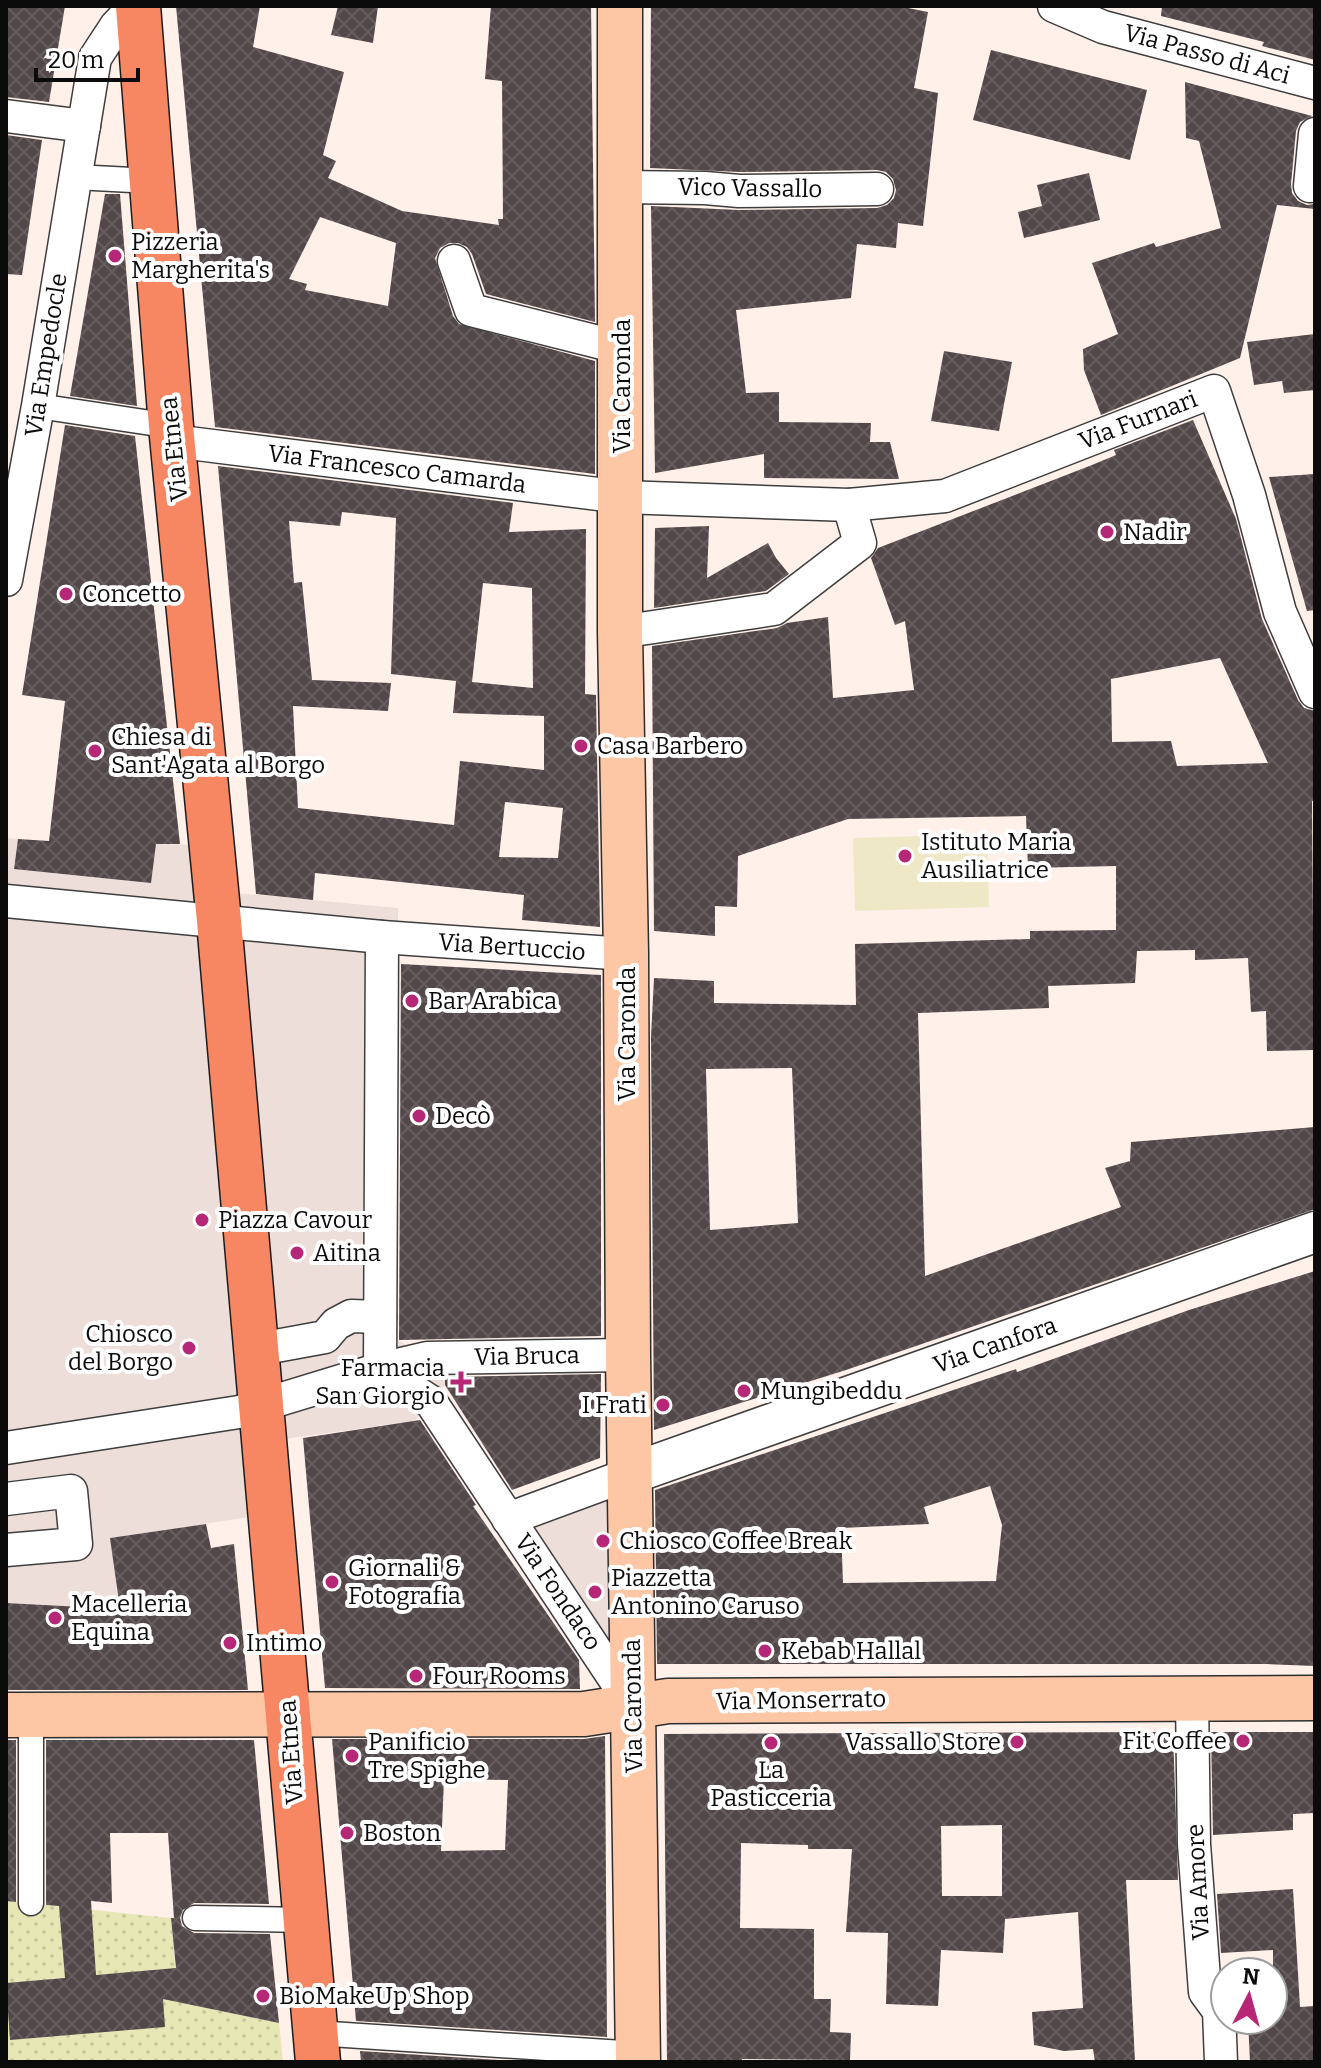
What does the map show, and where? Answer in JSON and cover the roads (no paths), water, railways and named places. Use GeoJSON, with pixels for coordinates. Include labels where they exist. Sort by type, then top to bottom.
{"type":"FeatureCollection","features":[{"type":"Feature","properties":{"kind":"main road","name":"Via Etnea"},"geometry":{"type":"LineString","coordinates":[[136,6],[316,2048]]}},
{"type":"Feature","properties":{"kind":"main road","name":"Via Caronda"},"geometry":{"type":"LineString","coordinates":[[620,6],[620,632],[638,2058]]}},
{"type":"Feature","properties":{"kind":"main road","name":"Via Monserrato"},"geometry":{"type":"LineString","coordinates":[[19,1715],[584,1714],[668,1701],[1315,1698]]}},
{"type":"Feature","properties":{"kind":"street","name":"Via Empedocle"},"geometry":{"type":"LineString","coordinates":[[6,578],[38,406],[95,58],[116,26],[136,6]]}},
{"type":"Feature","properties":{"kind":"street","name":"Via Passo di Aci"},"geometry":{"type":"LineString","coordinates":[[1054,6],[1106,16],[1315,83]]}},
{"type":"Feature","properties":{"kind":"street"},"geometry":{"type":"LineString","coordinates":[[6,116],[84,126]]}},
{"type":"Feature","properties":{"kind":"street"},"geometry":{"type":"LineString","coordinates":[[1310,186],[1315,134]]}},
{"type":"Feature","properties":{"kind":"street"},"geometry":{"type":"LineString","coordinates":[[75,177],[151,181]]}},
{"type":"Feature","properties":{"kind":"street","name":"Vico Vassallo"},"geometry":{"type":"LineString","coordinates":[[622,187],[739,191],[877,189]]}},
{"type":"Feature","properties":{"kind":"street"},"geometry":{"type":"LineString","coordinates":[[454,261],[471,310],[622,348]]}},
{"type":"Feature","properties":{"kind":"street","name":"Via Furnari"},"geometry":{"type":"LineString","coordinates":[[622,497],[849,505],[945,496],[1214,391],[1249,495],[1280,612],[1315,692]]}},
{"type":"Feature","properties":{"kind":"street","name":"Via Francesco Camarda"},"geometry":{"type":"LineString","coordinates":[[38,406],[172,433],[622,497]]}},
{"type":"Feature","properties":{"kind":"street"},"geometry":{"type":"LineString","coordinates":[[620,632],[774,609],[860,543],[849,505]]}},
{"type":"Feature","properties":{"kind":"street","name":"Via Bertuccio"},"geometry":{"type":"LineString","coordinates":[[6,901],[217,906],[390,938],[626,954]]}},
{"type":"Feature","properties":{"kind":"street"},"geometry":{"type":"LineString","coordinates":[[380,1369],[390,938]]}},
{"type":"Feature","properties":{"kind":"street","name":"Via Canfora"},"geometry":{"type":"LineString","coordinates":[[630,1474],[1315,1232]]}},
{"type":"Feature","properties":{"kind":"street"},"geometry":{"type":"LineString","coordinates":[[254,1350],[325,1337],[336,1324],[351,1316],[380,1317]]}},
{"type":"Feature","properties":{"kind":"street","name":"Via Bruca"},"geometry":{"type":"LineString","coordinates":[[6,1448],[239,1412],[261,1424],[380,1369],[427,1358],[628,1355]]}},
{"type":"Feature","properties":{"kind":"street","name":"Via Fondaco"},"geometry":{"type":"LineString","coordinates":[[380,1369],[431,1402],[633,1706]]}},
{"type":"Feature","properties":{"kind":"street"},"geometry":{"type":"LineString","coordinates":[[6,1550],[76,1544],[64,1440]]}},
{"type":"Feature","properties":{"kind":"street","name":"Via Fondaco"},"geometry":{"type":"LineString","coordinates":[[508,1519],[630,1474]]}},
{"type":"Feature","properties":{"kind":"street"},"geometry":{"type":"LineString","coordinates":[[6,1499],[71,1491]]}},
{"type":"Feature","properties":{"kind":"street","name":"Via Amore"},"geometry":{"type":"LineString","coordinates":[[1192,1698],[1194,1844],[1205,1992],[1219,2011],[1221,2062]]}},
{"type":"Feature","properties":{"kind":"street"},"geometry":{"type":"LineString","coordinates":[[19,1715],[31,1903]]}},
{"type":"Feature","properties":{"kind":"street"},"geometry":{"type":"LineString","coordinates":[[195,1918],[304,1920]]}},
{"type":"Feature","properties":{"kind":"street"},"geometry":{"type":"LineString","coordinates":[[316,2048],[638,2058]]}},
{"type":"Feature","properties":{"kind":"place","name":"Pizzeria Margherita's"},"geometry":{"type":"Point","coordinates":[115,256]}},
{"type":"Feature","properties":{"kind":"place","name":"Nadir"},"geometry":{"type":"Point","coordinates":[1107,532]}},
{"type":"Feature","properties":{"kind":"place","name":"Concetto"},"geometry":{"type":"Point","coordinates":[66,594]}},
{"type":"Feature","properties":{"kind":"place","name":"Casa Barbero"},"geometry":{"type":"Point","coordinates":[581,746]}},
{"type":"Feature","properties":{"kind":"place","name":"Chiesa di Sant'Agata al Borgo"},"geometry":{"type":"Point","coordinates":[95,751]}},
{"type":"Feature","properties":{"kind":"place","name":"Istituto Maria Ausiliatrice"},"geometry":{"type":"Point","coordinates":[905,856]}},
{"type":"Feature","properties":{"kind":"place","name":"Bar Arabica"},"geometry":{"type":"Point","coordinates":[412,1001]}},
{"type":"Feature","properties":{"kind":"place","name":"Decò"},"geometry":{"type":"Point","coordinates":[419,1116]}},
{"type":"Feature","properties":{"kind":"place","name":"Piazza Cavour"},"geometry":{"type":"Point","coordinates":[202,1220]}},
{"type":"Feature","properties":{"kind":"place","name":"Aitina"},"geometry":{"type":"Point","coordinates":[297,1253]}},
{"type":"Feature","properties":{"kind":"place","name":"Chiosco del Borgo"},"geometry":{"type":"Point","coordinates":[189,1348]}},
{"type":"Feature","properties":{"kind":"place","name":"Farmacia San Giorgio"},"geometry":{"type":"Point","coordinates":[461,1382]}},
{"type":"Feature","properties":{"kind":"place","name":"Mungibeddu"},"geometry":{"type":"Point","coordinates":[744,1391]}},
{"type":"Feature","properties":{"kind":"place","name":"I Frati"},"geometry":{"type":"Point","coordinates":[663,1405]}},
{"type":"Feature","properties":{"kind":"place","name":"Chiosco Coffee Break"},"geometry":{"type":"Point","coordinates":[603,1541]}},
{"type":"Feature","properties":{"kind":"place","name":"Giornali & Fotografia"},"geometry":{"type":"Point","coordinates":[332,1582]}},
{"type":"Feature","properties":{"kind":"place","name":"Piazzetta Antonino Caruso"},"geometry":{"type":"Point","coordinates":[595,1592]}},
{"type":"Feature","properties":{"kind":"place","name":"Macelleria Equina"},"geometry":{"type":"Point","coordinates":[55,1618]}},
{"type":"Feature","properties":{"kind":"place","name":"Intimo"},"geometry":{"type":"Point","coordinates":[230,1643]}},
{"type":"Feature","properties":{"kind":"place","name":"Kebab Hallal"},"geometry":{"type":"Point","coordinates":[765,1651]}},
{"type":"Feature","properties":{"kind":"place","name":"Four Rooms"},"geometry":{"type":"Point","coordinates":[416,1676]}},
{"type":"Feature","properties":{"kind":"place","name":"Fit Coffee"},"geometry":{"type":"Point","coordinates":[1243,1741]}},
{"type":"Feature","properties":{"kind":"place","name":"Vassallo Store"},"geometry":{"type":"Point","coordinates":[1017,1742]}},
{"type":"Feature","properties":{"kind":"place","name":"La Pasticceria"},"geometry":{"type":"Point","coordinates":[771,1743]}},
{"type":"Feature","properties":{"kind":"place","name":"Panificio Tre Spighe"},"geometry":{"type":"Point","coordinates":[352,1756]}},
{"type":"Feature","properties":{"kind":"place","name":"Boston"},"geometry":{"type":"Point","coordinates":[347,1833]}},
{"type":"Feature","properties":{"kind":"place","name":"BioMakeUp Shop"},"geometry":{"type":"Point","coordinates":[263,1996]}}]}
